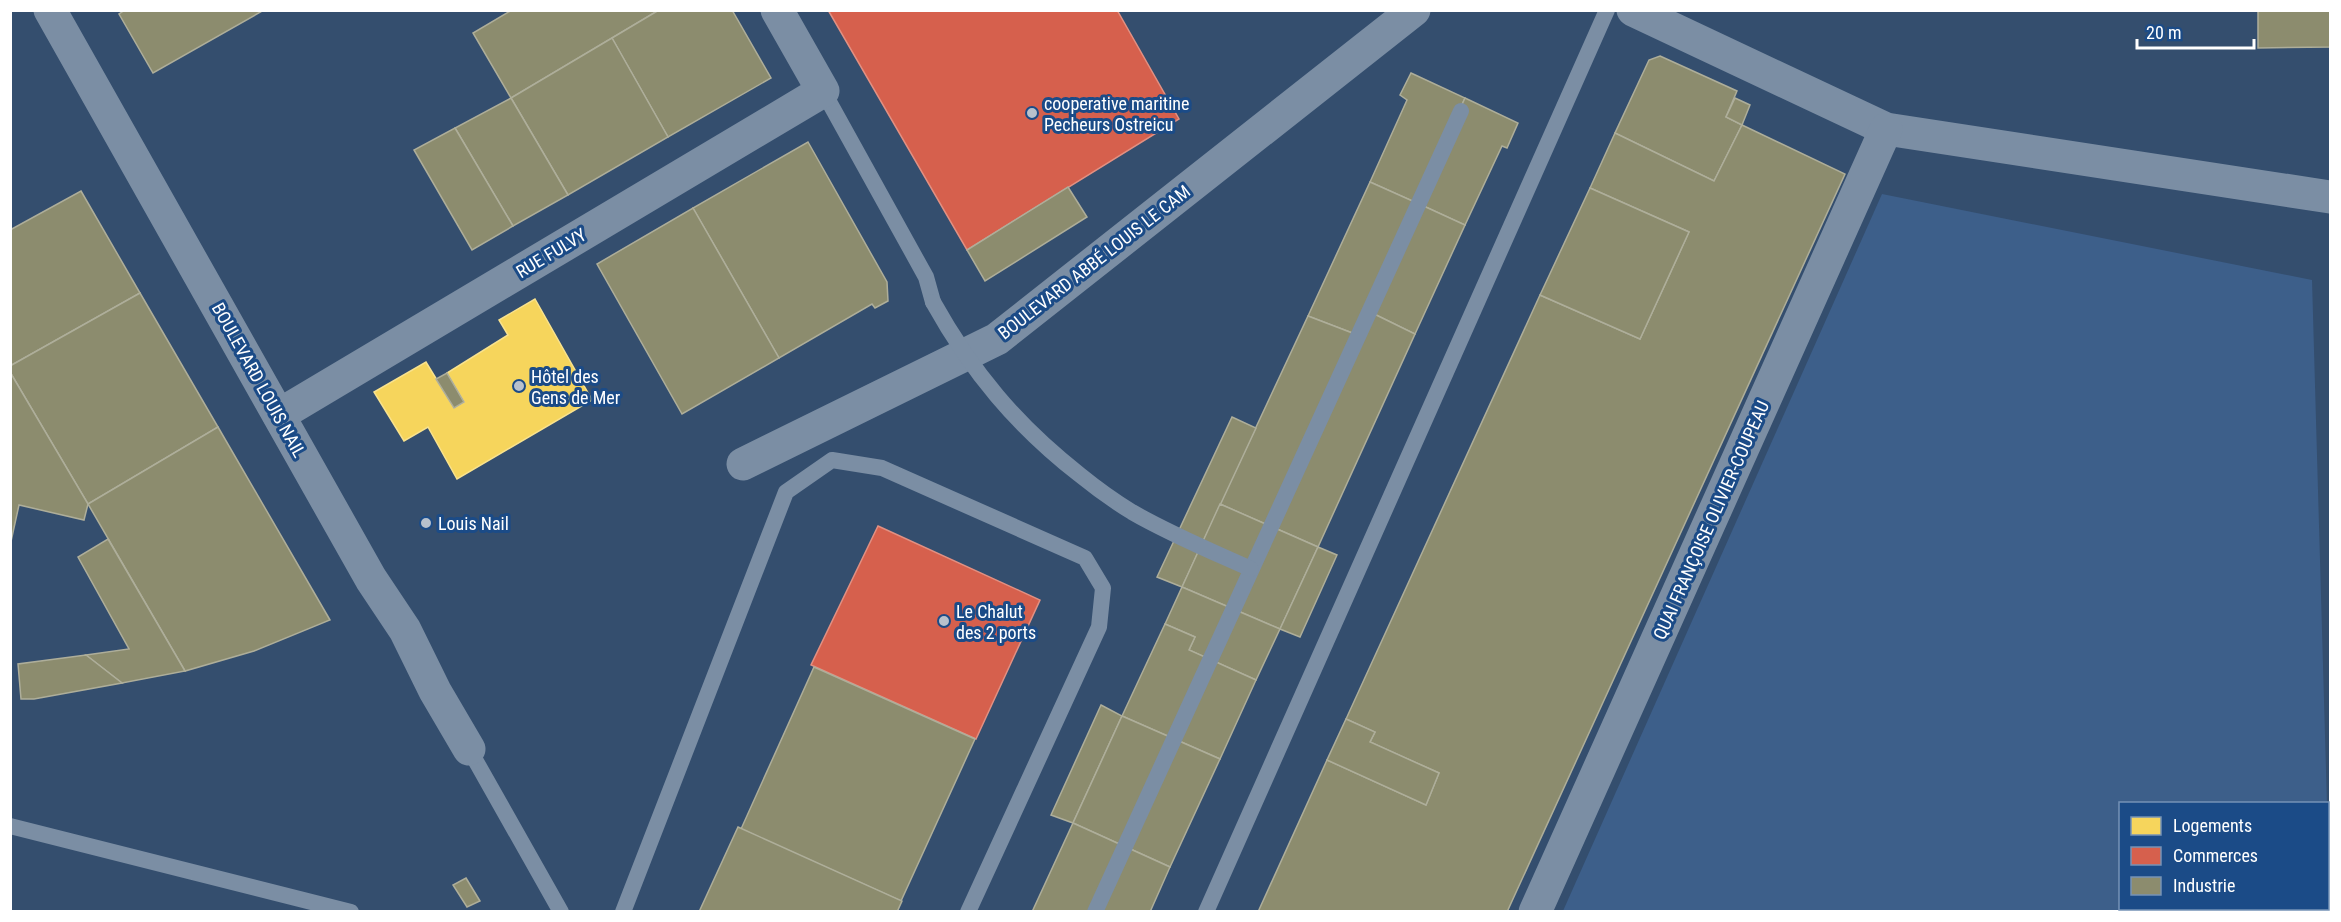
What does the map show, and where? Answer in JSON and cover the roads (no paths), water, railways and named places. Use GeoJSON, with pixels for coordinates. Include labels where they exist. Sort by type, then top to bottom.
{"type":"FeatureCollection","features":[{"type":"Feature","properties":{"kind":"street","name":"BOULEVARD LOUIS NAIL"},"geometry":{"type":"LineString","coordinates":[[50,10],[371,579],[405,630],[435,691],[469,748]]}},
{"type":"Feature","properties":{"kind":"street"},"geometry":{"type":"LineString","coordinates":[[777,10],[823,91]]}},
{"type":"Feature","properties":{"kind":"street","name":"BOULEVARD ABBÉ LOUIS LE CAM"},"geometry":{"type":"LineString","coordinates":[[743,464],[997,339],[1414,10]]}},
{"type":"Feature","properties":{"kind":"street"},"geometry":{"type":"LineString","coordinates":[[1633,10],[1886,129],[2331,197]]}},
{"type":"Feature","properties":{"kind":"street","name":"RUE FULVY"},"geometry":{"type":"LineString","coordinates":[[279,415],[823,91]]}},
{"type":"Feature","properties":{"kind":"street","name":"QUAI FRANÇOISE OLIVIER-COUPEAU"},"geometry":{"type":"LineString","coordinates":[[1535,912],[1886,129]]}},
{"type":"Feature","properties":{"kind":"lane"},"geometry":{"type":"LineString","coordinates":[[1206,912],[1607,10]]}},
{"type":"Feature","properties":{"kind":"lane"},"geometry":{"type":"LineString","coordinates":[[823,91],[926,277],[933,302],[955,342],[1014,417],[1042,444],[1098,489],[1130,510],[1168,531],[1251,569]]}},
{"type":"Feature","properties":{"kind":"lane"},"geometry":{"type":"LineString","coordinates":[[1095,912],[1461,111]]}},
{"type":"Feature","properties":{"kind":"lane"},"geometry":{"type":"LineString","coordinates":[[623,912],[786,492],[832,460],[882,468],[1085,558],[1103,588],[1098,627],[968,912]]}},
{"type":"Feature","properties":{"kind":"lane"},"geometry":{"type":"LineString","coordinates":[[469,748],[561,912]]}},
{"type":"Feature","properties":{"kind":"lane"},"geometry":{"type":"LineString","coordinates":[[10,826],[351,912]]}},
{"type":"Feature","properties":{"kind":"water"},"geometry":{"type":"Polygon","coordinates":[[[1882,194],[2312,280],[2327,802],[2119,802],[2119,910],[2329,910],[2329,876],[2330,911],[1563,911],[1882,194]]]}},
{"type":"Feature","properties":{"kind":"place","name":"cooperative maritine Pecheurs Ostreicu"},"geometry":{"type":"Point","coordinates":[1032,113]}},
{"type":"Feature","properties":{"kind":"place","name":"Hôtel des Gens de Mer"},"geometry":{"type":"Point","coordinates":[519,386]}},
{"type":"Feature","properties":{"kind":"place","name":"Louis Nail"},"geometry":{"type":"Point","coordinates":[426,523]}},
{"type":"Feature","properties":{"kind":"place","name":"Le Chalut des 2 ports"},"geometry":{"type":"Point","coordinates":[944,621]}}]}
